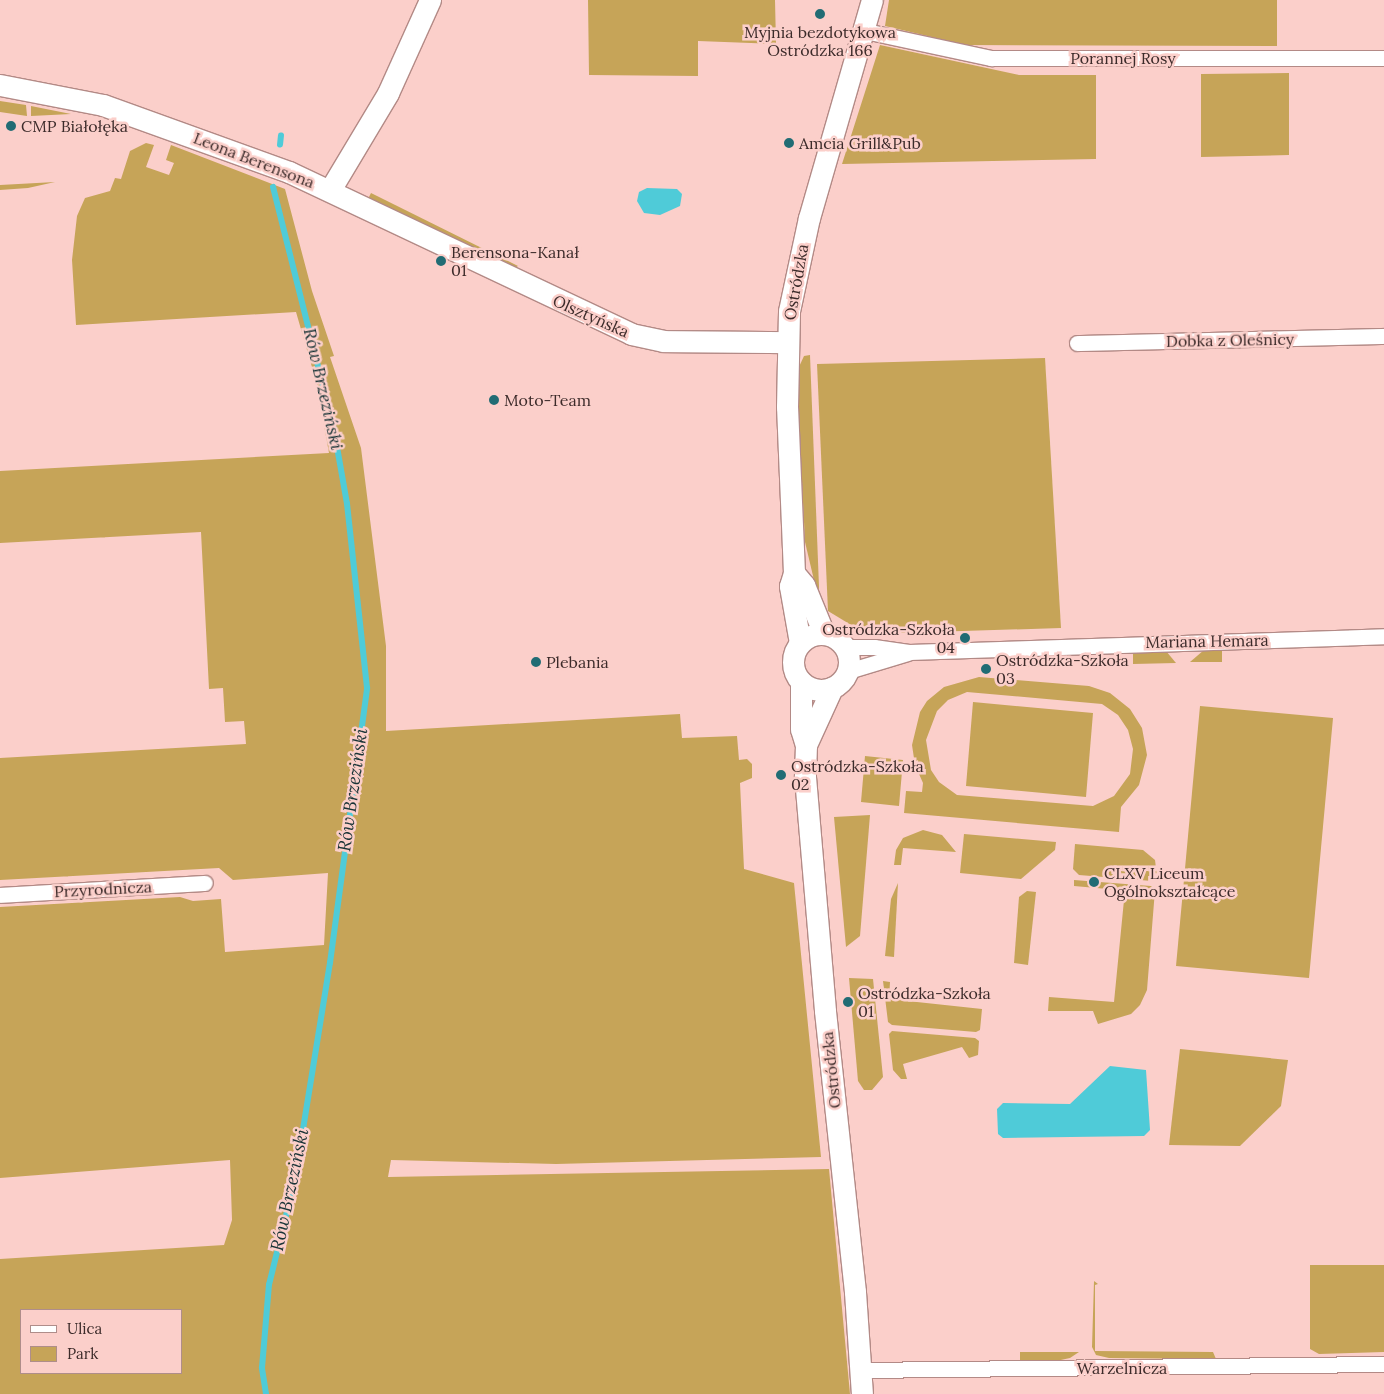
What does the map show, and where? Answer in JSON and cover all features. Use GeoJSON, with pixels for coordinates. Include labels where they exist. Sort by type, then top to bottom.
{"type":"FeatureCollection","features":[{"type":"Feature","properties":{"kind":"street","name":"Leona Berensona"},"geometry":{"type":"LineString","coordinates":[[0,85],[103,105],[330,190],[388,93],[430,0]]}},
{"type":"Feature","properties":{"kind":"street","name":"Ostródzka"},"geometry":{"type":"LineString","coordinates":[[800,644],[790,586],[794,573],[786,342],[801,248],[865,31],[872,0]]}},
{"type":"Feature","properties":{"kind":"street","name":"Porannej Rosy"},"geometry":{"type":"LineString","coordinates":[[865,31],[991,58],[1384,58]]}},
{"type":"Feature","properties":{"kind":"street","name":"Olsztyńska"},"geometry":{"type":"LineString","coordinates":[[330,190],[631,334],[663,341],[786,342]]}},
{"type":"Feature","properties":{"kind":"street","name":"Dobka z Oleśnicy"},"geometry":{"type":"LineString","coordinates":[[1077,343],[1384,336]]}},
{"type":"Feature","properties":{"kind":"street"},"geometry":{"type":"LineString","coordinates":[[794,573],[804,585],[824,634]]}},
{"type":"Feature","properties":{"kind":"street"},"geometry":{"type":"LineString","coordinates":[[824,634],[832,636],[845,647],[849,654],[848,671],[832,688],[816,690],[801,682],[794,667],[800,644],[811,636],[824,634]]}},
{"type":"Feature","properties":{"kind":"street","name":"Mariana Hemara"},"geometry":{"type":"LineString","coordinates":[[845,647],[874,647],[910,652],[1384,636]]}},
{"type":"Feature","properties":{"kind":"street","name":"Mariana Hemara"},"geometry":{"type":"LineString","coordinates":[[848,671],[910,652]]}},
{"type":"Feature","properties":{"kind":"street","name":"Ostródzka"},"geometry":{"type":"LineString","coordinates":[[801,682],[800,729],[806,745],[805,777],[825,1010],[855,1292],[862,1394]]}},
{"type":"Feature","properties":{"kind":"street","name":"Ostródzka"},"geometry":{"type":"LineString","coordinates":[[806,745],[832,688]]}},
{"type":"Feature","properties":{"kind":"street","name":"Przyrodnicza"},"geometry":{"type":"LineString","coordinates":[[0,895],[205,883]]}},
{"type":"Feature","properties":{"kind":"street","name":"Warzelnicza"},"geometry":{"type":"LineString","coordinates":[[860,1370],[1384,1364]]}},
{"type":"Feature","properties":{"kind":"green space"},"geometry":{"type":"Polygon","coordinates":[[[588,0],[775,0],[776,44],[698,41],[698,76],[589,75],[588,0]]]}},
{"type":"Feature","properties":{"kind":"green space"},"geometry":{"type":"Polygon","coordinates":[[[889,0],[1277,0],[1277,46],[966,45],[885,26],[889,0]]]}},
{"type":"Feature","properties":{"kind":"green space"},"geometry":{"type":"Polygon","coordinates":[[[880,45],[1019,75],[1096,75],[1096,159],[842,164],[880,45]]]}},
{"type":"Feature","properties":{"kind":"green space"},"geometry":{"type":"Polygon","coordinates":[[[1289,73],[1289,155],[1201,157],[1201,74],[1289,73]]]}},
{"type":"Feature","properties":{"kind":"green space"},"geometry":{"type":"Polygon","coordinates":[[[0,101],[26,105],[27,116],[0,112],[0,101]]]}},
{"type":"Feature","properties":{"kind":"green space"},"geometry":{"type":"Polygon","coordinates":[[[31,106],[71,114],[31,116],[31,106]]]}},
{"type":"Feature","properties":{"kind":"green space"},"geometry":{"type":"Polygon","coordinates":[[[146,143],[154,145],[146,167],[169,175],[174,163],[166,160],[171,145],[285,189],[312,291],[334,356],[330,357],[361,448],[386,646],[386,731],[680,714],[682,738],[737,736],[739,760],[747,759],[752,764],[752,778],[740,783],[744,869],[794,883],[821,1157],[556,1164],[391,1160],[388,1177],[829,1169],[850,1394],[0,1394],[0,1259],[224,1245],[232,1220],[230,1160],[0,1178],[0,907],[180,897],[193,901],[221,899],[225,952],[324,945],[328,873],[233,880],[219,868],[0,880],[0,758],[246,744],[244,721],[225,722],[223,688],[209,689],[201,532],[0,543],[0,471],[329,453],[316,381],[296,312],[76,325],[72,260],[77,216],[85,198],[110,191],[115,178],[121,179],[130,151],[146,143]]]}},
{"type":"Feature","properties":{"kind":"green space"},"geometry":{"type":"Polygon","coordinates":[[[55,182],[28,188],[0,190],[0,185],[55,182]]]}},
{"type":"Feature","properties":{"kind":"green space"},"geometry":{"type":"Polygon","coordinates":[[[371,193],[518,266],[515,268],[368,199],[371,193]]]}},
{"type":"Feature","properties":{"kind":"green space"},"geometry":{"type":"Polygon","coordinates":[[[810,355],[818,597],[805,542],[799,422],[798,369],[804,356],[810,355]]]}},
{"type":"Feature","properties":{"kind":"green space"},"geometry":{"type":"Polygon","coordinates":[[[1045,358],[1061,628],[866,634],[828,611],[817,364],[1045,358]]]}},
{"type":"Feature","properties":{"kind":"green space"},"geometry":{"type":"Polygon","coordinates":[[[1204,650],[1222,650],[1222,662],[1190,662],[1204,650]]]}},
{"type":"Feature","properties":{"kind":"green space"},"geometry":{"type":"Polygon","coordinates":[[[1166,651],[1176,663],[1133,664],[1133,652],[1166,651]]]}},
{"type":"Feature","properties":{"kind":"green space"},"geometry":{"type":"Polygon","coordinates":[[[1064,654],[1065,666],[1019,667],[1019,664],[1064,654]]]}},
{"type":"Feature","properties":{"kind":"green space"},"geometry":{"type":"Polygon","coordinates":[[[979,677],[1089,686],[1110,693],[1130,709],[1142,728],[1147,755],[1139,785],[1121,807],[1119,832],[904,813],[906,791],[922,792],[923,783],[915,765],[912,745],[920,712],[927,701],[944,687],[979,677]],[[967,692],[948,700],[937,711],[926,740],[931,770],[939,782],[957,795],[1093,806],[1114,796],[1130,774],[1133,749],[1128,730],[1118,715],[1102,704],[967,692]]]}},
{"type":"Feature","properties":{"kind":"green space"},"geometry":{"type":"Polygon","coordinates":[[[973,702],[1093,713],[1086,797],[966,786],[973,702]]]}},
{"type":"Feature","properties":{"kind":"green space"},"geometry":{"type":"Polygon","coordinates":[[[1200,706],[1333,718],[1309,978],[1176,966],[1200,706]]]}},
{"type":"Feature","properties":{"kind":"green space"},"geometry":{"type":"Polygon","coordinates":[[[865,756],[903,760],[899,806],[861,802],[865,756]]]}},
{"type":"Feature","properties":{"kind":"green space"},"geometry":{"type":"Polygon","coordinates":[[[870,815],[860,936],[846,947],[834,817],[870,815]]]}},
{"type":"Feature","properties":{"kind":"green space"},"geometry":{"type":"Polygon","coordinates":[[[923,830],[942,835],[956,852],[903,848],[901,865],[894,865],[896,850],[903,838],[923,830]]]}},
{"type":"Feature","properties":{"kind":"green space"},"geometry":{"type":"Polygon","coordinates":[[[964,834],[1056,842],[1055,850],[1021,879],[960,873],[964,834]]]}},
{"type":"Feature","properties":{"kind":"green space"},"geometry":{"type":"Polygon","coordinates":[[[1075,844],[1143,850],[1155,860],[1157,877],[1152,881],[1079,875],[1073,869],[1075,844]]]}},
{"type":"Feature","properties":{"kind":"green space"},"geometry":{"type":"Polygon","coordinates":[[[1074,880],[1151,886],[1155,890],[1147,990],[1140,1005],[1131,1014],[1098,1024],[1093,1011],[1048,1011],[1049,997],[1114,1002],[1124,900],[1119,899],[1119,890],[1074,886],[1074,880]]]}},
{"type":"Feature","properties":{"kind":"green space"},"geometry":{"type":"Polygon","coordinates":[[[898,883],[894,957],[885,956],[891,899],[898,883]]]}},
{"type":"Feature","properties":{"kind":"green space"},"geometry":{"type":"Polygon","coordinates":[[[1027,891],[1036,892],[1028,965],[1014,963],[1019,897],[1027,891]]]}},
{"type":"Feature","properties":{"kind":"green space"},"geometry":{"type":"Polygon","coordinates":[[[849,978],[873,979],[883,1077],[872,1090],[864,1090],[858,1081],[849,978]]]}},
{"type":"Feature","properties":{"kind":"green space"},"geometry":{"type":"Polygon","coordinates":[[[883,981],[890,982],[889,999],[982,1009],[980,1030],[976,1032],[892,1025],[888,1022],[883,981]]]}},
{"type":"Feature","properties":{"kind":"green space"},"geometry":{"type":"Polygon","coordinates":[[[892,1031],[975,1038],[979,1041],[978,1055],[969,1058],[962,1047],[903,1064],[907,1079],[901,1079],[893,1070],[889,1034],[892,1031]]]}},
{"type":"Feature","properties":{"kind":"green space"},"geometry":{"type":"Polygon","coordinates":[[[1180,1049],[1288,1060],[1281,1106],[1240,1146],[1169,1145],[1180,1049]]]}},
{"type":"Feature","properties":{"kind":"green space"},"geometry":{"type":"Polygon","coordinates":[[[1310,1265],[1384,1265],[1384,1352],[1319,1354],[1310,1349],[1310,1265]]]}},
{"type":"Feature","properties":{"kind":"green space"},"geometry":{"type":"Polygon","coordinates":[[[1094,1281],[1098,1284],[1095,1285],[1095,1351],[1213,1352],[1216,1359],[1109,1358],[1096,1355],[1092,1347],[1094,1281]]]}},
{"type":"Feature","properties":{"kind":"green space"},"geometry":{"type":"Polygon","coordinates":[[[1020,1352],[1079,1352],[1070,1358],[1056,1361],[1020,1360],[1020,1352]]]}},
{"type":"Feature","properties":{"kind":"water"},"geometry":{"type":"Polygon","coordinates":[[[647,188],[677,189],[682,194],[680,206],[660,215],[644,213],[637,201],[639,192],[647,188]]]}},
{"type":"Feature","properties":{"kind":"water"},"geometry":{"type":"Polygon","coordinates":[[[1110,1066],[1146,1070],[1150,1130],[1144,1136],[1003,1138],[998,1134],[997,1109],[1003,1103],[1070,1104],[1110,1066]]]}},
{"type":"Feature","properties":{"kind":"waterway","name":"Rów Brzeziński"},"geometry":{"type":"LineString","coordinates":[[280,145],[281,136]]}},
{"type":"Feature","properties":{"kind":"waterway","name":"Rów Brzeziński"},"geometry":{"type":"LineString","coordinates":[[266,1394],[262,1368],[269,1285],[295,1179],[330,963],[367,688],[347,504],[334,430],[273,188]]}},
{"type":"Feature","properties":{"kind":"place","name":"Myjnia bezdotykowa Ostródzka 166"},"geometry":{"type":"Point","coordinates":[820,14]}},
{"type":"Feature","properties":{"kind":"place","name":"CMP Białołęka"},"geometry":{"type":"Point","coordinates":[11,126]}},
{"type":"Feature","properties":{"kind":"place","name":"Amcia Grill&Pub"},"geometry":{"type":"Point","coordinates":[789,143]}},
{"type":"Feature","properties":{"kind":"place","name":"Berensona-Kanał 01"},"geometry":{"type":"Point","coordinates":[441,261]}},
{"type":"Feature","properties":{"kind":"place","name":"Moto-Team"},"geometry":{"type":"Point","coordinates":[494,400]}},
{"type":"Feature","properties":{"kind":"place","name":"Ostródzka-Szkoła 04"},"geometry":{"type":"Point","coordinates":[965,638]}},
{"type":"Feature","properties":{"kind":"place","name":"Plebania"},"geometry":{"type":"Point","coordinates":[536,662]}},
{"type":"Feature","properties":{"kind":"place","name":"Ostródzka-Szkoła 03"},"geometry":{"type":"Point","coordinates":[986,669]}},
{"type":"Feature","properties":{"kind":"place","name":"Ostródzka-Szkoła 02"},"geometry":{"type":"Point","coordinates":[781,775]}},
{"type":"Feature","properties":{"kind":"place","name":"CLXV Liceum Ogólnokształcące"},"geometry":{"type":"Point","coordinates":[1094,882]}},
{"type":"Feature","properties":{"kind":"place","name":"Ostródzka-Szkoła 01"},"geometry":{"type":"Point","coordinates":[848,1002]}}]}
